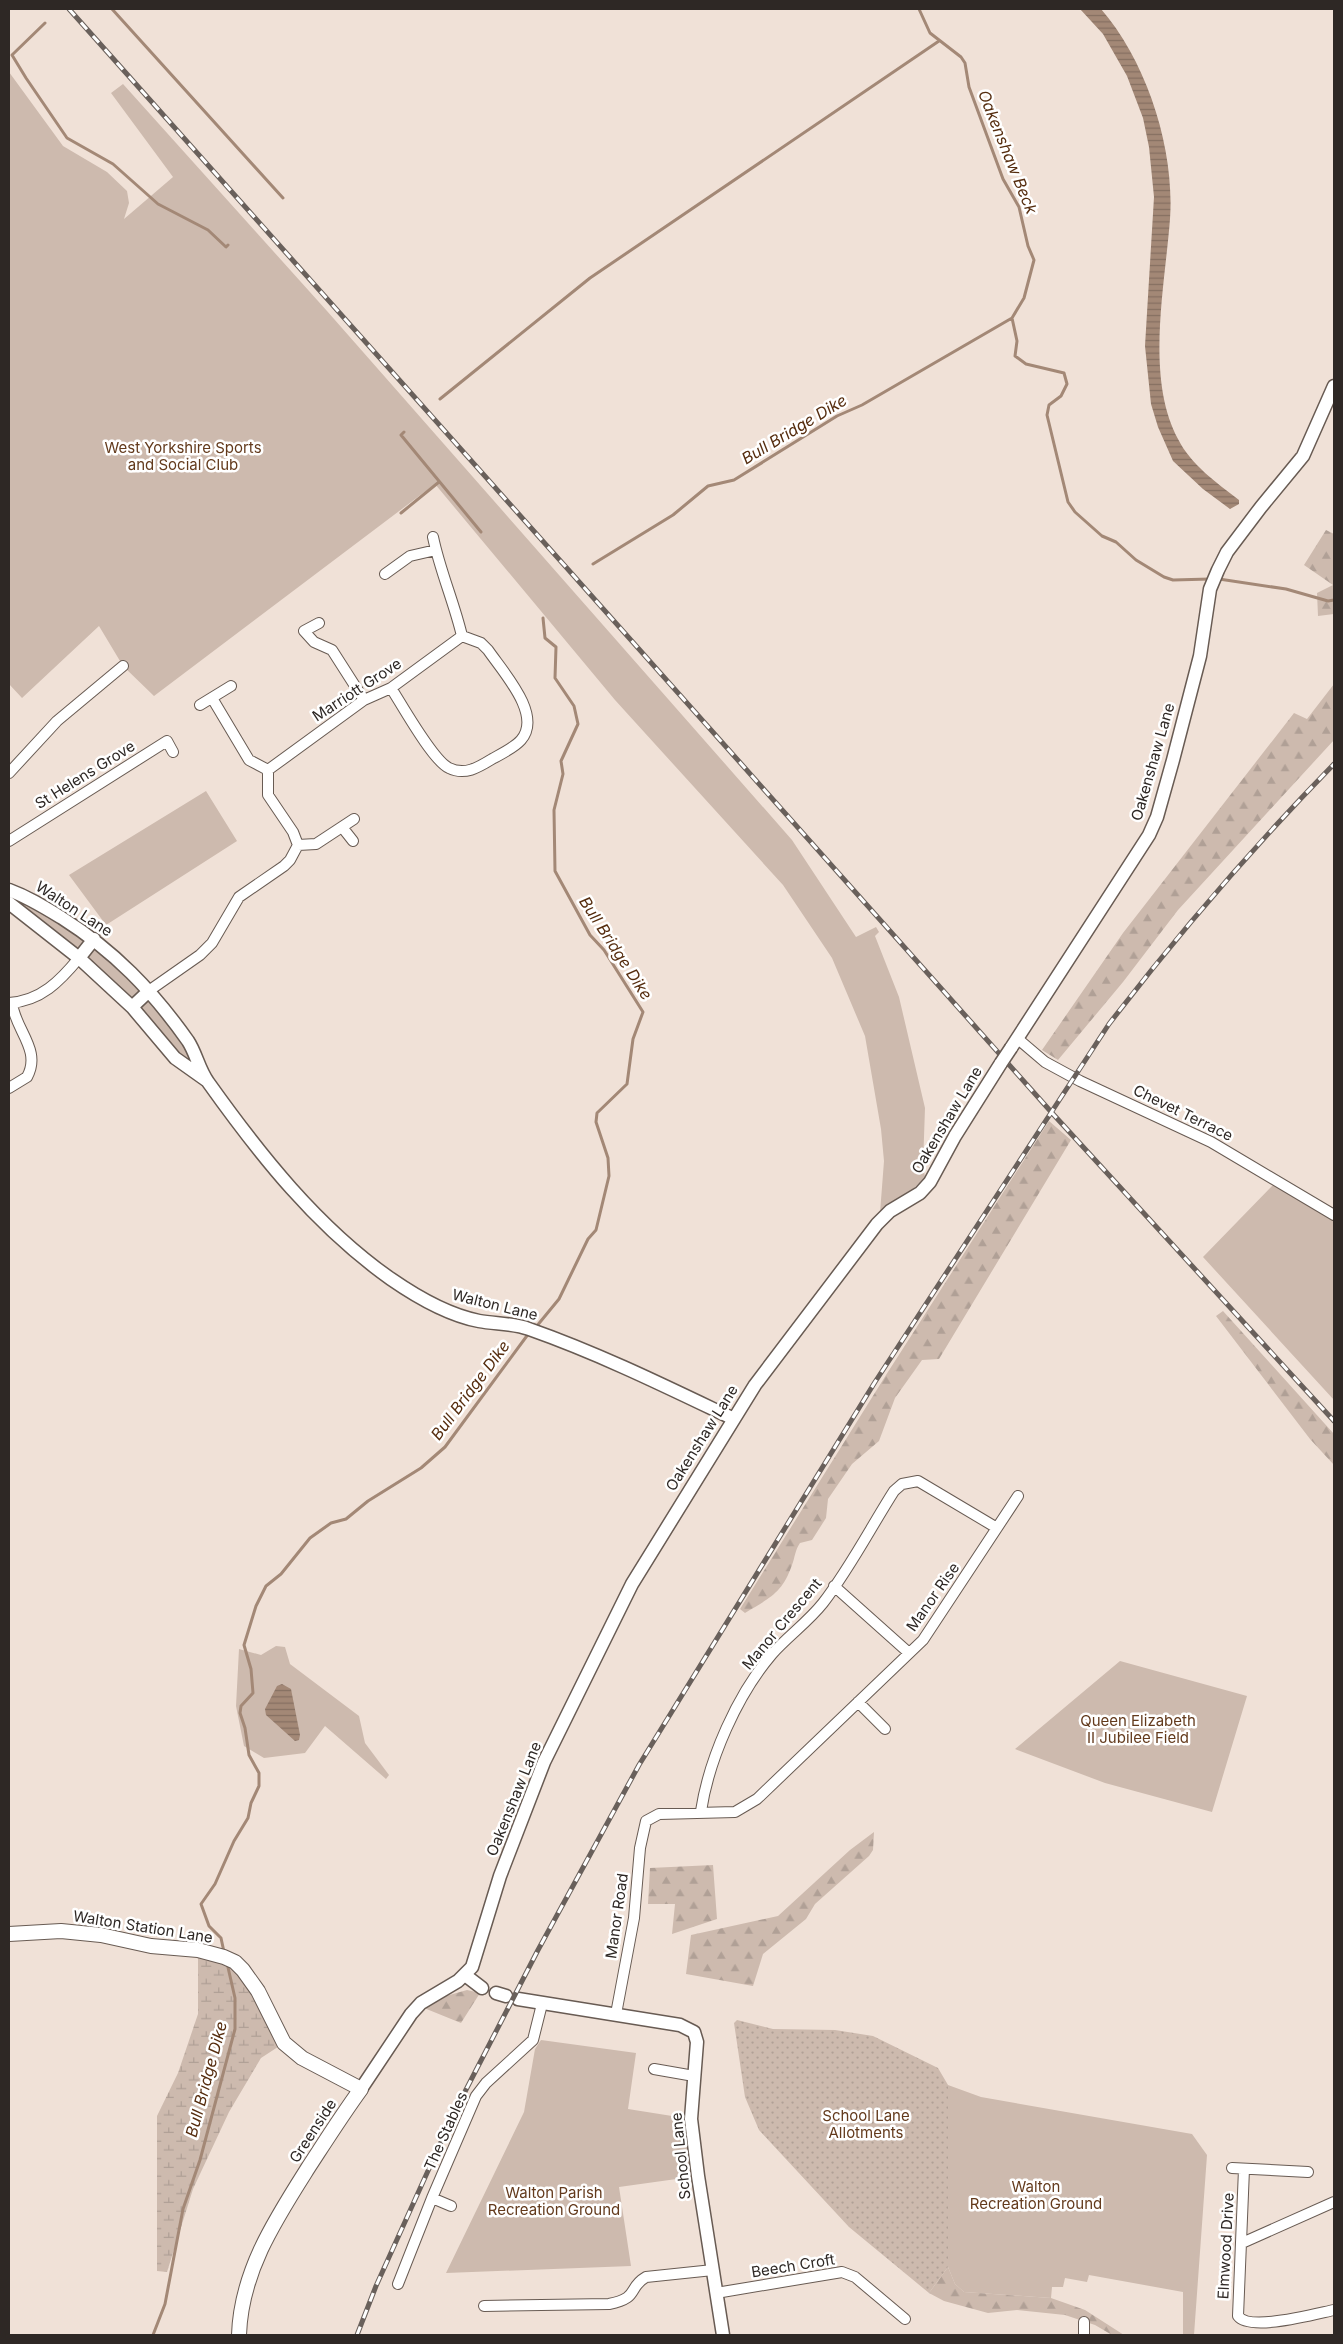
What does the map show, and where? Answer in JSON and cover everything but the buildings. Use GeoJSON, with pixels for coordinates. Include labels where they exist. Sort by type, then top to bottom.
{"type":"FeatureCollection","features":[{"type":"Feature","properties":{"kind":"main road","name":"Walton Station Lane"},"geometry":{"type":"LineString","coordinates":[[9,1934],[61,1931],[101,1935],[151,1946],[198,1950],[226,1958],[243,1970],[258,1991],[284,2043],[302,2058],[361,2089]]}},
{"type":"Feature","properties":{"kind":"main road","name":"Greenside"},"geometry":{"type":"LineString","coordinates":[[239,2335],[242,2304],[249,2276],[260,2249],[276,2217],[361,2089]]}},
{"type":"Feature","properties":{"kind":"street","name":"Oakenshaw Lane"},"geometry":{"type":"LineString","coordinates":[[465,1975],[475,1959],[500,1876],[558,1732],[632,1584],[755,1385],[864,1240],[890,1210],[920,1193],[930,1182],[955,1136],[1001,1063],[1149,835],[1173,760],[1200,656],[1212,585],[1232,546],[1303,456],[1334,386]]}},
{"type":"Feature","properties":{"kind":"street"},"geometry":{"type":"LineString","coordinates":[[391,688],[434,754],[449,768],[467,771],[476,768],[520,742],[528,727],[527,709],[488,650],[481,643],[462,636],[455,605],[444,585],[433,537]]}},
{"type":"Feature","properties":{"kind":"street"},"geometry":{"type":"LineString","coordinates":[[385,574],[410,556],[436,550]]}},
{"type":"Feature","properties":{"kind":"street"},"geometry":{"type":"LineString","coordinates":[[319,622],[304,631],[307,637],[332,650],[364,700]]}},
{"type":"Feature","properties":{"kind":"street","name":"Marriott Grove"},"geometry":{"type":"LineString","coordinates":[[268,770],[364,700],[391,688],[462,636]]}},
{"type":"Feature","properties":{"kind":"street"},"geometry":{"type":"LineString","coordinates":[[9,773],[57,721],[123,666]]}},
{"type":"Feature","properties":{"kind":"street"},"geometry":{"type":"LineString","coordinates":[[200,704],[230,686]]}},
{"type":"Feature","properties":{"kind":"street"},"geometry":{"type":"LineString","coordinates":[[132,1007],[150,990],[200,955],[212,942],[239,896],[284,866],[290,860],[298,845],[293,832],[268,794],[268,770],[249,760],[212,698]]}},
{"type":"Feature","properties":{"kind":"street","name":"St Helens Grove"},"geometry":{"type":"LineString","coordinates":[[9,841],[167,741],[173,752]]}},
{"type":"Feature","properties":{"kind":"street"},"geometry":{"type":"LineString","coordinates":[[298,845],[316,844],[354,819]]}},
{"type":"Feature","properties":{"kind":"street"},"geometry":{"type":"LineString","coordinates":[[342,827],[353,841]]}},
{"type":"Feature","properties":{"kind":"street","name":"Walton Lane"},"geometry":{"type":"LineString","coordinates":[[9,890],[26,896],[94,939],[150,990],[190,1043],[206,1080],[281,1178],[331,1231],[392,1280],[440,1308],[478,1321],[533,1330],[662,1384],[734,1419]]}},
{"type":"Feature","properties":{"kind":"street","name":"Walton Lane"},"geometry":{"type":"LineString","coordinates":[[9,903],[79,958],[132,1007],[175,1058],[206,1080]]}},
{"type":"Feature","properties":{"kind":"street"},"geometry":{"type":"LineString","coordinates":[[9,1088],[27,1077],[33,1059],[10,1003],[37,996],[49,990],[94,939]]}},
{"type":"Feature","properties":{"kind":"street","name":"Chevet Terrace"},"geometry":{"type":"LineString","coordinates":[[1015,1044],[1045,1062],[1211,1142],[1334,1215]]}},
{"type":"Feature","properties":{"kind":"street","name":"Manor Crescent"},"geometry":{"type":"LineString","coordinates":[[700,1811],[705,1786],[727,1726],[751,1685],[771,1655],[814,1613],[834,1586],[894,1490],[909,1481],[923,1484],[996,1528]]}},
{"type":"Feature","properties":{"kind":"street","name":"Manor Rise"},"geometry":{"type":"LineString","coordinates":[[646,1821],[659,1814],[700,1811],[735,1812],[746,1807],[858,1702],[934,1627],[1018,1496]]}},
{"type":"Feature","properties":{"kind":"street"},"geometry":{"type":"LineString","coordinates":[[834,1586],[909,1653]]}},
{"type":"Feature","properties":{"kind":"street"},"geometry":{"type":"LineString","coordinates":[[858,1702],[885,1729]]}},
{"type":"Feature","properties":{"kind":"street","name":"Manor Road"},"geometry":{"type":"LineString","coordinates":[[616,2014],[634,1918],[640,1848],[646,1821]]}},
{"type":"Feature","properties":{"kind":"street"},"geometry":{"type":"LineString","coordinates":[[465,1975],[482,1988]]}},
{"type":"Feature","properties":{"kind":"street","name":"Greenside"},"geometry":{"type":"LineString","coordinates":[[361,2089],[411,2014],[421,2003],[465,1975]]}},
{"type":"Feature","properties":{"kind":"street","name":"School Lane"},"geometry":{"type":"LineString","coordinates":[[507,1996],[542,2004],[616,2014],[690,2028],[696,2035],[691,2118],[723,2335]]}},
{"type":"Feature","properties":{"kind":"street","name":"The Stables"},"geometry":{"type":"LineString","coordinates":[[398,2284],[432,2198],[476,2096],[510,2056],[533,2040],[542,2004]]}},
{"type":"Feature","properties":{"kind":"street"},"geometry":{"type":"LineString","coordinates":[[659,2072],[694,2076]]}},
{"type":"Feature","properties":{"kind":"street"},"geometry":{"type":"LineString","coordinates":[[1232,2168],[1308,2172]]}},
{"type":"Feature","properties":{"kind":"street","name":"Elmwood Drive"},"geometry":{"type":"LineString","coordinates":[[1244,2168],[1238,2309],[1240,2318],[1247,2322],[1261,2323],[1334,2310]]}},
{"type":"Feature","properties":{"kind":"street"},"geometry":{"type":"LineString","coordinates":[[432,2198],[451,2206]]}},
{"type":"Feature","properties":{"kind":"street"},"geometry":{"type":"LineString","coordinates":[[1242,2243],[1334,2202]]}},
{"type":"Feature","properties":{"kind":"street"},"geometry":{"type":"LineString","coordinates":[[484,2306],[609,2304],[631,2297],[641,2280],[646,2277],[713,2270]]}},
{"type":"Feature","properties":{"kind":"street","name":"Beech Croft"},"geometry":{"type":"LineString","coordinates":[[716,2293],[842,2272],[855,2277],[890,2311],[905,2319]]}},
{"type":"Feature","properties":{"kind":"street"},"geometry":{"type":"LineString","coordinates":[[1084,2322],[1084,2335]]}},
{"type":"Feature","properties":{"kind":"green space","name":"West Yorkshire Sports and Social Club"},"geometry":{"type":"Polygon","coordinates":[[[9,72],[63,146],[107,172],[127,191],[129,203],[124,219],[173,177],[111,93],[123,84],[327,311],[792,840],[856,937],[876,927],[879,932],[875,936],[899,997],[925,1108],[923,1166],[925,1177],[913,1189],[880,1213],[884,1161],[881,1129],[865,1036],[832,958],[783,885],[615,700],[435,484],[154,696],[123,666],[99,626],[22,698],[9,684],[9,72]]]}},
{"type":"Feature","properties":{"kind":"green space"},"geometry":{"type":"Polygon","coordinates":[[[1326,530],[1334,534],[1334,614],[1318,616],[1317,593],[1333,585],[1304,565],[1326,530]]]}},
{"type":"Feature","properties":{"kind":"green space"},"geometry":{"type":"Polygon","coordinates":[[[1334,684],[1334,740],[1178,910],[1123,982],[1058,1060],[1042,1050],[1123,933],[1294,713],[1307,719],[1334,684]]]}},
{"type":"Feature","properties":{"kind":"green space"},"geometry":{"type":"Polygon","coordinates":[[[206,791],[237,841],[106,925],[69,875],[206,791]]]}},
{"type":"Feature","properties":{"kind":"green space"},"geometry":{"type":"Polygon","coordinates":[[[9,890],[26,896],[150,990],[206,1080],[132,1007],[9,903],[9,890]]]}},
{"type":"Feature","properties":{"kind":"green space"},"geometry":{"type":"Polygon","coordinates":[[[1049,1121],[1071,1140],[939,1359],[922,1360],[895,1398],[879,1441],[852,1464],[828,1499],[826,1518],[812,1540],[800,1543],[798,1546],[784,1583],[774,1594],[745,1613],[740,1609],[886,1375],[1049,1121]]]}},
{"type":"Feature","properties":{"kind":"green space"},"geometry":{"type":"Polygon","coordinates":[[[1274,1184],[1334,1220],[1334,1400],[1203,1257],[1274,1184]]]}},
{"type":"Feature","properties":{"kind":"green space"},"geometry":{"type":"Polygon","coordinates":[[[1223,1311],[1334,1434],[1334,1465],[1310,1439],[1216,1316],[1223,1311]]]}},
{"type":"Feature","properties":{"kind":"green space"},"geometry":{"type":"Polygon","coordinates":[[[276,1646],[285,1647],[290,1664],[359,1716],[365,1743],[389,1775],[386,1779],[325,1726],[305,1753],[264,1758],[244,1746],[236,1706],[239,1649],[261,1655],[276,1646]]]}},
{"type":"Feature","properties":{"kind":"green space","name":"Queen Elizabeth II Jubilee Field"},"geometry":{"type":"Polygon","coordinates":[[[1120,1661],[1247,1696],[1212,1812],[1105,1783],[1015,1749],[1120,1661]]]}},
{"type":"Feature","properties":{"kind":"green space"},"geometry":{"type":"Polygon","coordinates":[[[874,1832],[873,1850],[869,1856],[815,1904],[806,1919],[763,1954],[753,1986],[686,1974],[691,1935],[778,1916],[850,1850],[874,1832]]]}},
{"type":"Feature","properties":{"kind":"green space"},"geometry":{"type":"Polygon","coordinates":[[[713,1865],[717,1919],[672,1934],[675,1904],[648,1904],[650,1868],[713,1865]]]}},
{"type":"Feature","properties":{"kind":"green space"},"geometry":{"type":"Polygon","coordinates":[[[198,1950],[235,1962],[284,2043],[261,2058],[229,2112],[193,2189],[167,2272],[157,2271],[157,2116],[178,2073],[198,2014],[198,1950]]]}},
{"type":"Feature","properties":{"kind":"green space"},"geometry":{"type":"Polygon","coordinates":[[[467,1990],[480,1993],[461,2023],[424,2008],[446,1996],[467,1990]]]}},
{"type":"Feature","properties":{"kind":"green space","name":"School Lane Allotments"},"geometry":{"type":"Polygon","coordinates":[[[737,2020],[773,2029],[835,2030],[873,2036],[938,2068],[948,2085],[948,2267],[929,2293],[849,2227],[759,2130],[745,2097],[734,2023],[737,2020]]]}},
{"type":"Feature","properties":{"kind":"green space","name":"Walton Parish Recreation Ground"},"geometry":{"type":"Polygon","coordinates":[[[541,2040],[636,2053],[628,2109],[691,2119],[698,2176],[619,2187],[631,2266],[446,2273],[524,2112],[535,2049],[541,2040]]]}},
{"type":"Feature","properties":{"kind":"green space","name":"Walton Recreation Ground"},"geometry":{"type":"Polygon","coordinates":[[[948,2085],[981,2097],[1192,2134],[1207,2155],[1194,2335],[1183,2335],[1183,2292],[1089,2275],[1087,2282],[1065,2278],[1063,2287],[1052,2287],[1051,2298],[964,2292],[955,2284],[948,2267],[948,2085]]]}},
{"type":"Feature","properties":{"kind":"green space"},"geometry":{"type":"Polygon","coordinates":[[[948,2267],[955,2284],[964,2292],[1051,2298],[1085,2310],[1124,2335],[1112,2335],[1095,2325],[1065,2315],[1017,2310],[988,2313],[944,2301],[929,2293],[948,2267]]]}},
{"type":"Feature","properties":{"kind":"shaded area"},"geometry":{"type":"Polygon","coordinates":[[[1080,9],[1101,9],[1117,30],[1132,54],[1155,108],[1168,164],[1170,192],[1170,219],[1160,331],[1162,388],[1168,415],[1183,448],[1205,473],[1239,500],[1239,504],[1230,509],[1203,489],[1173,461],[1158,427],[1151,404],[1145,346],[1154,197],[1149,147],[1143,118],[1127,76],[1103,34],[1080,9]]]}},
{"type":"Feature","properties":{"kind":"shaded area"},"geometry":{"type":"Polygon","coordinates":[[[282,1684],[291,1689],[300,1735],[299,1740],[295,1741],[266,1715],[265,1709],[277,1686],[282,1684]]]}},
{"type":"Feature","properties":{"kind":"waterway"},"geometry":{"type":"LineString","coordinates":[[112,9],[283,198]]}},
{"type":"Feature","properties":{"kind":"waterway","name":"Bull Bridge Dike"},"geometry":{"type":"LineString","coordinates":[[593,564],[673,515],[708,486],[734,480],[837,416],[862,405],[1012,318],[1024,298],[1034,260],[1028,246],[1019,207],[1003,179],[969,87],[965,63],[961,57],[930,33],[919,9]]}},
{"type":"Feature","properties":{"kind":"waterway"},"geometry":{"type":"LineString","coordinates":[[45,23],[12,55],[67,138],[113,164],[158,204],[208,230],[226,247],[228,245]]}},
{"type":"Feature","properties":{"kind":"waterway"},"geometry":{"type":"LineString","coordinates":[[440,399],[590,278],[939,41]]}},
{"type":"Feature","properties":{"kind":"waterway"},"geometry":{"type":"LineString","coordinates":[[1012,318],[1017,341],[1015,356],[1026,364],[1064,373],[1067,384],[1061,396],[1049,405],[1047,415],[1068,502],[1075,512],[1102,536],[1116,542],[1136,560],[1164,577],[1173,580],[1210,579]]}},
{"type":"Feature","properties":{"kind":"waterway"},"geometry":{"type":"LineString","coordinates":[[404,432],[401,435],[481,532]]}},
{"type":"Feature","properties":{"kind":"waterway"},"geometry":{"type":"LineString","coordinates":[[401,513],[439,482]]}},
{"type":"Feature","properties":{"kind":"waterway"},"geometry":{"type":"LineString","coordinates":[[1219,579],[1286,589],[1328,601],[1334,600]]}},
{"type":"Feature","properties":{"kind":"waterway","name":"Bull Bridge Dike"},"geometry":{"type":"LineString","coordinates":[[536,1327],[559,1299],[588,1239],[596,1230],[609,1176],[608,1158],[596,1122],[597,1113],[627,1084],[633,1039],[643,1012],[604,950],[590,935],[555,871],[554,810],[563,774],[561,761],[578,724],[574,706],[555,678],[556,647],[545,638],[543,618]]}},
{"type":"Feature","properties":{"kind":"waterway","name":"Bull Bridge Dike"},"geometry":{"type":"LineString","coordinates":[[224,1952],[221,1938],[209,1926],[201,1904],[215,1884],[234,1841],[248,1818],[251,1803],[259,1786],[259,1773],[249,1755],[245,1728],[240,1713],[241,1706],[253,1693],[251,1669],[244,1645],[256,1606],[266,1586],[281,1574],[310,1538],[331,1523],[346,1519],[368,1501],[421,1468],[445,1447],[529,1333]]}},
{"type":"Feature","properties":{"kind":"waterway","name":"Bull Bridge Dike"},"geometry":{"type":"LineString","coordinates":[[153,2335],[165,2304],[183,2209],[200,2160],[235,2029],[235,1998],[227,1963]]}},
{"type":"Feature","properties":{"kind":"railway"},"geometry":{"type":"LineString","coordinates":[[69,9],[1053,1114],[1334,1421]]}},
{"type":"Feature","properties":{"kind":"railway"},"geometry":{"type":"LineString","coordinates":[[357,2335],[376,2286],[455,2111],[538,1950],[639,1765],[875,1382],[1109,1024],[1218,891],[1275,826],[1334,764]]}},
{"type":"Feature","properties":{"kind":"water label","name":"Oakenshaw Beck"},"geometry":{"type":"Point","coordinates":[1008,152]}}]}
